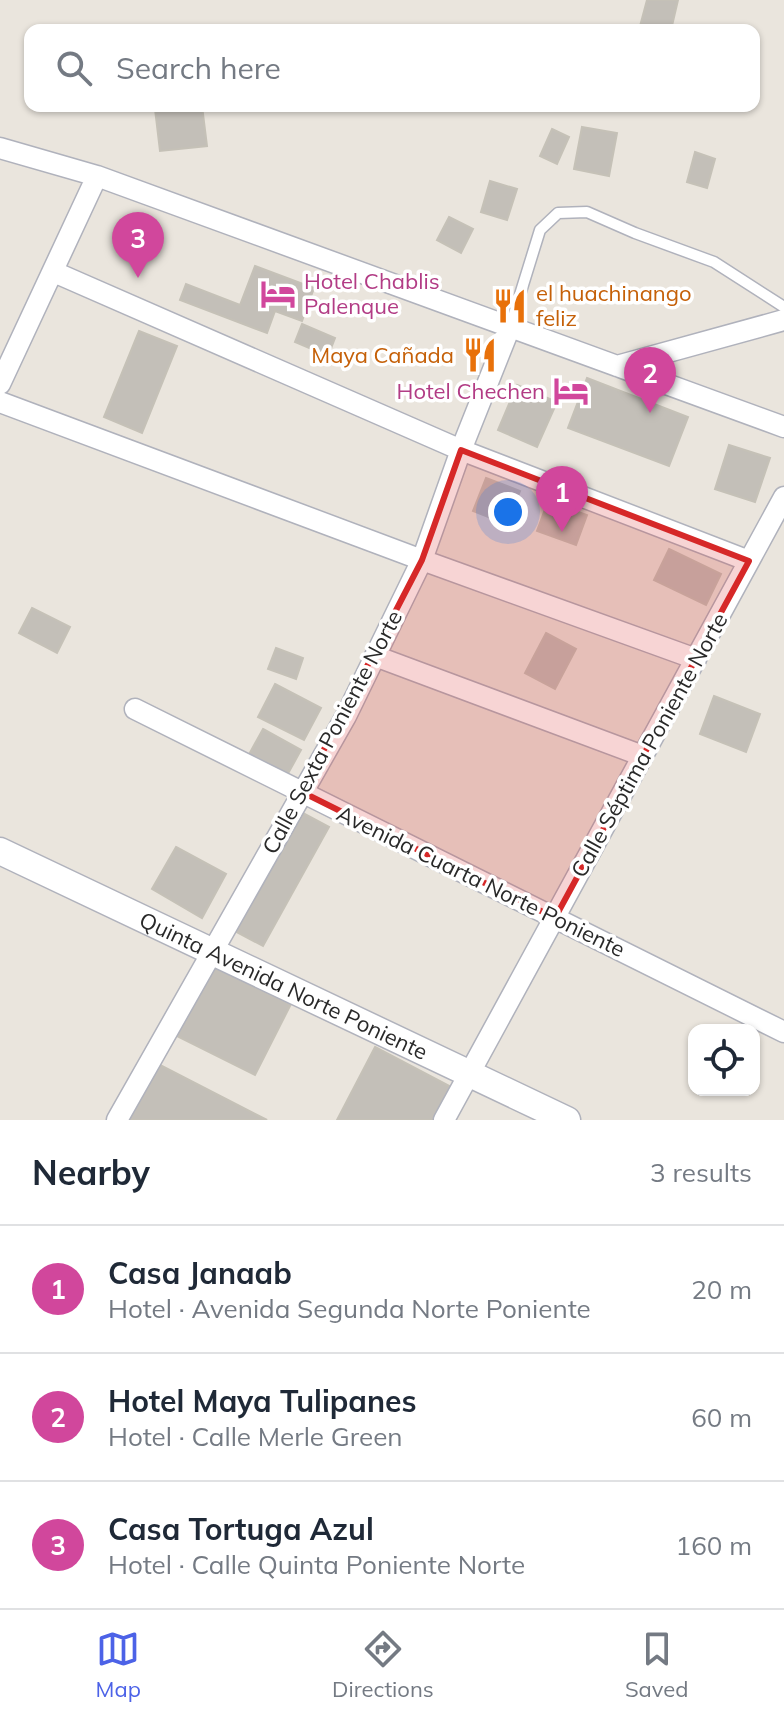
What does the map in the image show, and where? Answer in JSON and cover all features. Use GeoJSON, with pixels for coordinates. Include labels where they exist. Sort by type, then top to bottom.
{"type":"FeatureCollection","features":[{"type":"Feature","properties":{"kind":"street"},"geometry":{"type":"LineString","coordinates":[[0,148],[97,176],[784,427]]}},
{"type":"Feature","properties":{"kind":"street"},"geometry":{"type":"LineString","coordinates":[[0,384],[97,176]]}},
{"type":"Feature","properties":{"kind":"street"},"geometry":{"type":"LineString","coordinates":[[54,272],[461,450],[749,561]]}},
{"type":"Feature","properties":{"kind":"street"},"geometry":{"type":"LineString","coordinates":[[617,366],[784,320]]}},
{"type":"Feature","properties":{"kind":"street","name":"Calle Sexta Poniente Norte"},"geometry":{"type":"LineString","coordinates":[[117,1120],[346,716],[422,560],[510,327]]}},
{"type":"Feature","properties":{"kind":"street"},"geometry":{"type":"LineString","coordinates":[[0,402],[696,659]]}},
{"type":"Feature","properties":{"kind":"street","name":"Calle Séptima Poniente Norte"},"geometry":{"type":"LineString","coordinates":[[444,1120],[784,497]]}},
{"type":"Feature","properties":{"kind":"street"},"geometry":{"type":"LineString","coordinates":[[375,656],[643,756]]}},
{"type":"Feature","properties":{"kind":"street","name":"Avenida Cuarta Norte Poniente"},"geometry":{"type":"LineString","coordinates":[[135,709],[784,1032]]}},
{"type":"Feature","properties":{"kind":"street","name":"Quinta Avenida Norte Poniente"},"geometry":{"type":"LineString","coordinates":[[0,851],[567,1120]]}},
{"type":"Feature","properties":{"kind":"lane"},"geometry":{"type":"LineString","coordinates":[[510,327],[540,230],[558,213],[587,212],[714,262],[784,307]]}},
{"type":"Feature","properties":{"kind":"highlighted area"},"geometry":{"type":"Polygon","coordinates":[[[461,450],[749,561],[555,918],[302,792],[422,560],[461,450]]]}},
{"type":"Feature","properties":{"kind":"building"},"geometry":{"type":"Polygon","coordinates":[[[647,0],[678,0],[672,24],[641,24],[647,0]]]}},
{"type":"Feature","properties":{"kind":"building"},"geometry":{"type":"Polygon","coordinates":[[[155,112],[203,112],[207,146],[160,151],[155,112]]]}},
{"type":"Feature","properties":{"kind":"building"},"geometry":{"type":"Polygon","coordinates":[[[582,127],[617,133],[609,176],[574,169],[582,127]]]}},
{"type":"Feature","properties":{"kind":"building"},"geometry":{"type":"Polygon","coordinates":[[[552,129],[569,137],[557,164],[540,156],[552,129]]]}},
{"type":"Feature","properties":{"kind":"building"},"geometry":{"type":"Polygon","coordinates":[[[695,152],[715,159],[707,188],[687,182],[695,152]]]}},
{"type":"Feature","properties":{"kind":"building"},"geometry":{"type":"Polygon","coordinates":[[[490,181],[517,189],[507,220],[481,212],[490,181]]]}},
{"type":"Feature","properties":{"kind":"building"},"geometry":{"type":"Polygon","coordinates":[[[449,217],[473,229],[461,253],[437,240],[449,217]]]}},
{"type":"Feature","properties":{"kind":"building","name":"Hotel Chablis Palenque"},"geometry":{"type":"Polygon","coordinates":[[[255,266],[314,288],[302,321],[275,311],[267,333],[180,300],[186,284],[240,305],[255,266]]]}},
{"type":"Feature","properties":{"kind":"building","name":"Hotel Chablis Palenque"},"geometry":{"type":"Polygon","coordinates":[[[302,324],[335,338],[328,356],[295,342],[302,324]]]}},
{"type":"Feature","properties":{"kind":"building"},"geometry":{"type":"Polygon","coordinates":[[[139,331],[177,346],[142,433],[104,417],[139,331]]]}},
{"type":"Feature","properties":{"kind":"building"},"geometry":{"type":"Polygon","coordinates":[[[587,378],[688,417],[669,466],[568,428],[587,378]]]}},
{"type":"Feature","properties":{"kind":"building"},"geometry":{"type":"Polygon","coordinates":[[[517,385],[557,402],[537,447],[498,430],[517,385]]]}},
{"type":"Feature","properties":{"kind":"building"},"geometry":{"type":"Polygon","coordinates":[[[729,445],[770,458],[755,502],[715,489],[729,445]]]}},
{"type":"Feature","properties":{"kind":"building"},"geometry":{"type":"Polygon","coordinates":[[[486,478],[520,491],[506,524],[473,511],[486,478]]]}},
{"type":"Feature","properties":{"kind":"building"},"geometry":{"type":"Polygon","coordinates":[[[548,501],[587,515],[576,545],[537,531],[548,501]]]}},
{"type":"Feature","properties":{"kind":"building"},"geometry":{"type":"Polygon","coordinates":[[[669,549],[721,574],[706,605],[654,580],[669,549]]]}},
{"type":"Feature","properties":{"kind":"building"},"geometry":{"type":"Polygon","coordinates":[[[32,608],[70,627],[57,653],[19,633],[32,608]]]}},
{"type":"Feature","properties":{"kind":"building"},"geometry":{"type":"Polygon","coordinates":[[[546,633],[576,649],[555,689],[525,673],[546,633]]]}},
{"type":"Feature","properties":{"kind":"building"},"geometry":{"type":"Polygon","coordinates":[[[276,648],[303,658],[296,679],[268,669],[276,648]]]}},
{"type":"Feature","properties":{"kind":"building"},"geometry":{"type":"Polygon","coordinates":[[[275,684],[321,708],[304,740],[258,717],[275,684]]]}},
{"type":"Feature","properties":{"kind":"building"},"geometry":{"type":"Polygon","coordinates":[[[714,696],[760,714],[746,752],[700,734],[714,696]]]}},
{"type":"Feature","properties":{"kind":"building"},"geometry":{"type":"Polygon","coordinates":[[[263,729],[301,750],[285,779],[247,758],[263,729]]]}},
{"type":"Feature","properties":{"kind":"building"},"geometry":{"type":"Polygon","coordinates":[[[299,811],[329,827],[263,946],[233,930],[299,811]]]}},
{"type":"Feature","properties":{"kind":"building"},"geometry":{"type":"Polygon","coordinates":[[[176,847],[226,874],[202,918],[152,889],[176,847]]]}},
{"type":"Feature","properties":{"kind":"building"},"geometry":{"type":"Polygon","coordinates":[[[211,960],[292,1002],[255,1075],[173,1034],[211,960]]]}},
{"type":"Feature","properties":{"kind":"building"},"geometry":{"type":"Polygon","coordinates":[[[375,1047],[453,1088],[436,1120],[337,1120],[375,1047]]]}},
{"type":"Feature","properties":{"kind":"building"},"geometry":{"type":"Polygon","coordinates":[[[158,1064],[267,1120],[128,1120],[158,1064]]]}},
{"type":"Feature","properties":{"kind":"place","name":"Casa Tortuga Azul"},"geometry":{"type":"Point","coordinates":[138,278]}},
{"type":"Feature","properties":{"kind":"place","name":"Hotel Chablis Palenque"},"geometry":{"type":"Point","coordinates":[278,294]}},
{"type":"Feature","properties":{"kind":"place","name":"el huachinango feliz"},"geometry":{"type":"Point","coordinates":[510,306]}},
{"type":"Feature","properties":{"kind":"place","name":"Maya Cañada"},"geometry":{"type":"Point","coordinates":[480,355]}},
{"type":"Feature","properties":{"kind":"place","name":"Hotel Chechen"},"geometry":{"type":"Point","coordinates":[571,391]}},
{"type":"Feature","properties":{"kind":"place","name":"Hotel Maya Tulipanes"},"geometry":{"type":"Point","coordinates":[650,413]}},
{"type":"Feature","properties":{"kind":"place","name":"Casa Janaab"},"geometry":{"type":"Point","coordinates":[562,532]}}]}
